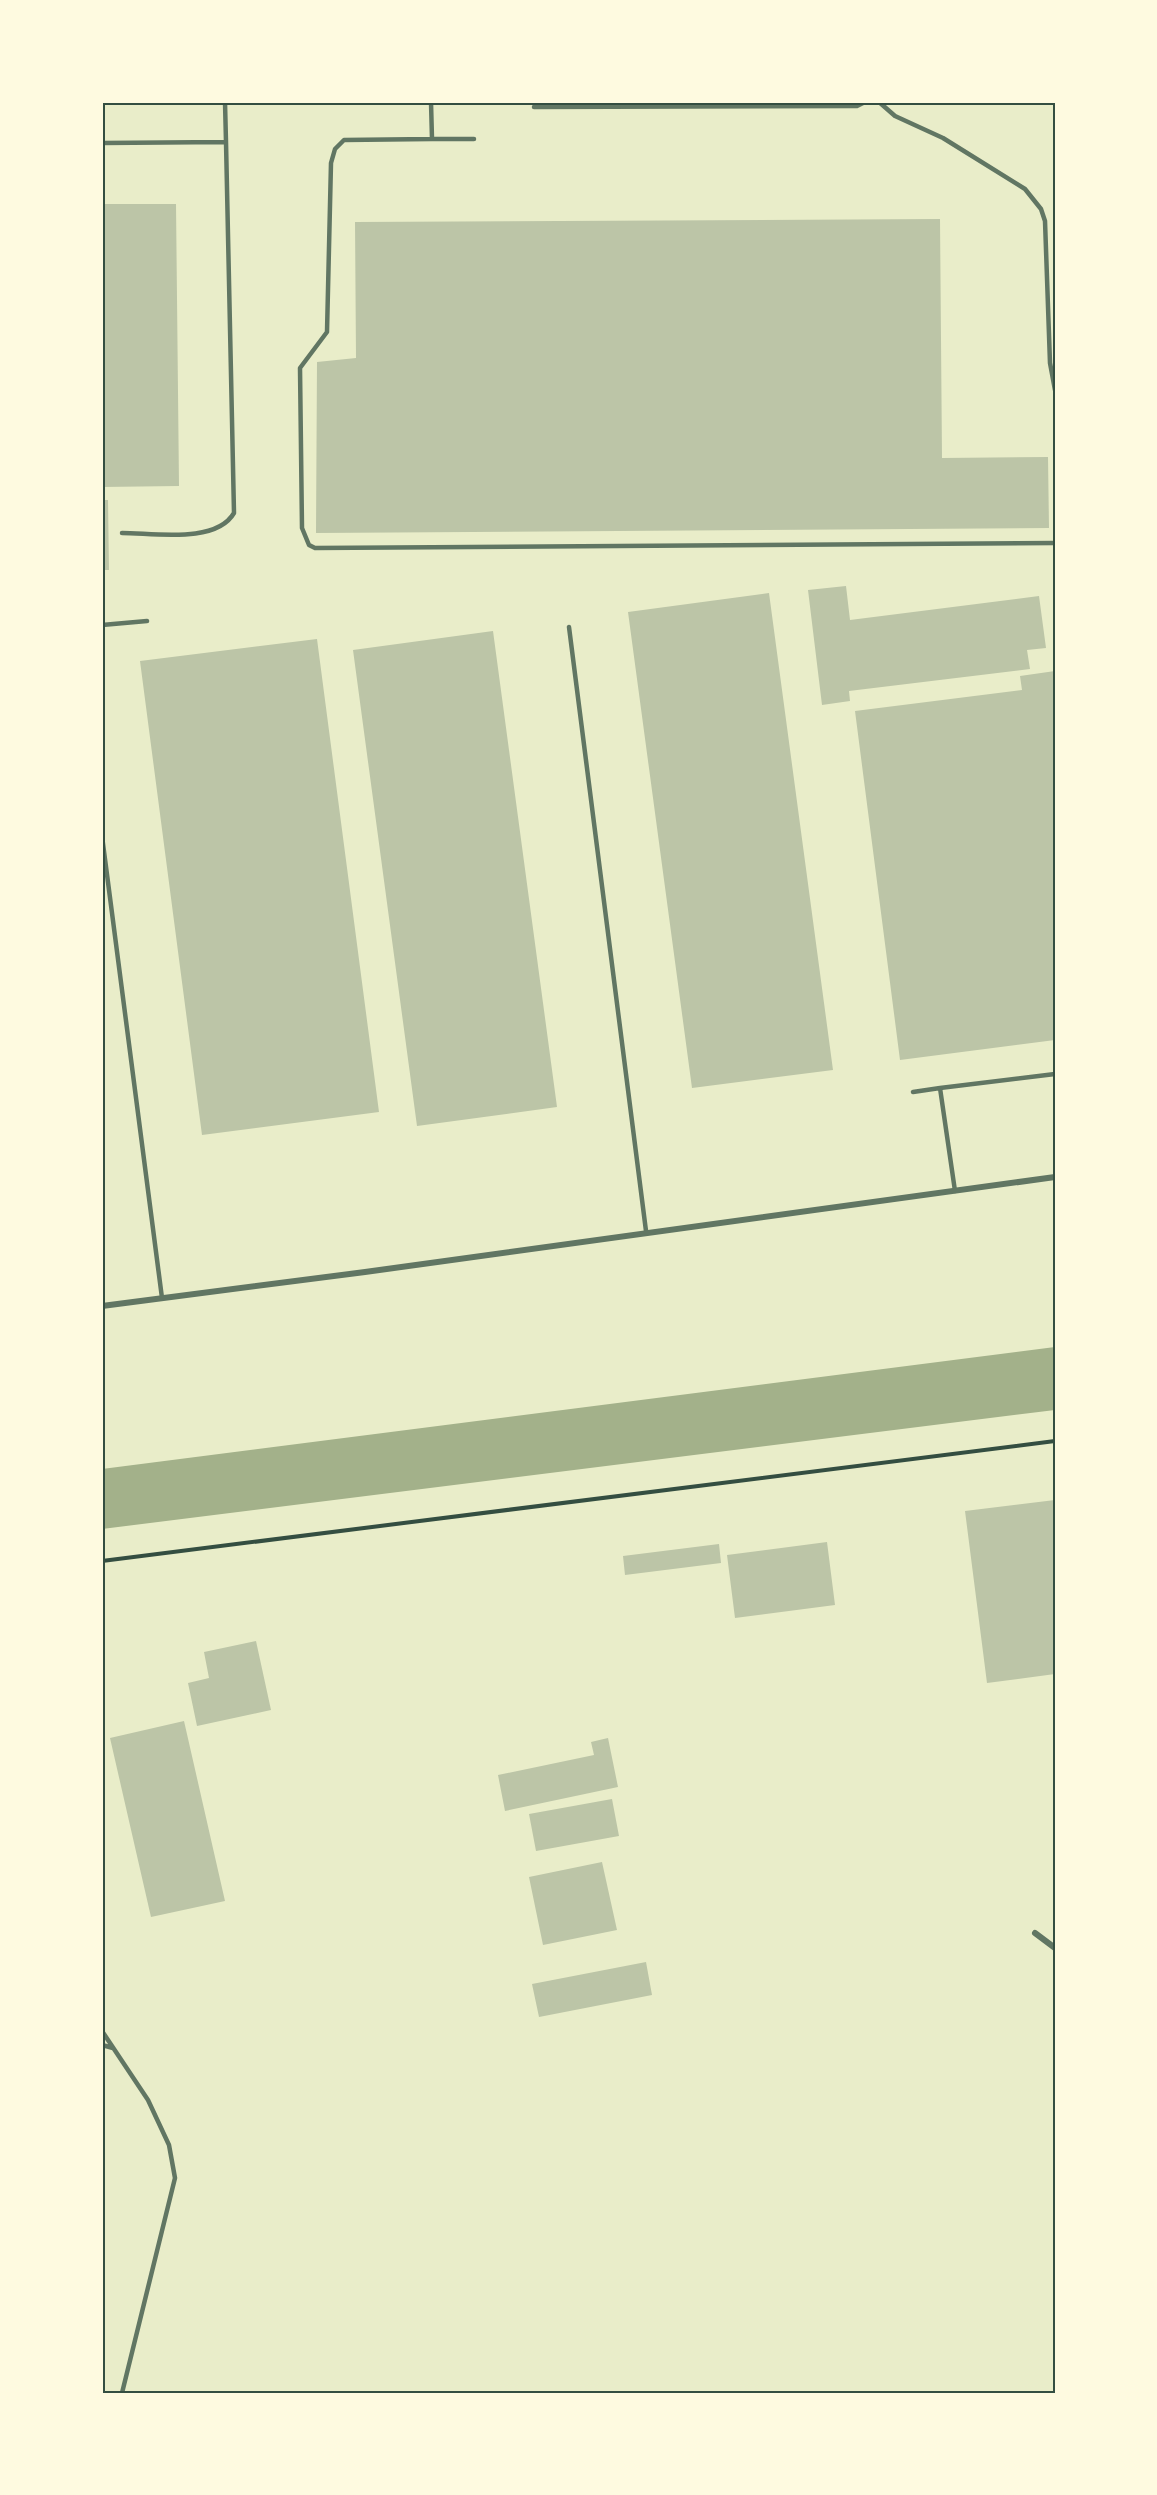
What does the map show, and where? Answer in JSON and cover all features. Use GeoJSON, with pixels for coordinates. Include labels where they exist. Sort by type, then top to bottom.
{"type":"FeatureCollection","features":[{"type":"Feature","properties":{"kind":"street"},"geometry":{"type":"LineString","coordinates":[[102,1306],[1055,1177]]}},
{"type":"Feature","properties":{"kind":"street"},"geometry":{"type":"LineString","coordinates":[[1035,1933],[1055,1948]]}},
{"type":"Feature","properties":{"kind":"lane"},"geometry":{"type":"LineString","coordinates":[[122,533],[202,533],[217,530],[229,522],[234,513],[225,102]]}},
{"type":"Feature","properties":{"kind":"lane"},"geometry":{"type":"LineString","coordinates":[[431,102],[432,140]]}},
{"type":"Feature","properties":{"kind":"lane"},"geometry":{"type":"LineString","coordinates":[[534,107],[857,106],[865,102]]}},
{"type":"Feature","properties":{"kind":"lane"},"geometry":{"type":"LineString","coordinates":[[879,102],[895,116],[943,138],[1025,189],[1034,199],[1045,221],[1050,363],[1055,390]]}},
{"type":"Feature","properties":{"kind":"lane"},"geometry":{"type":"LineString","coordinates":[[474,139],[344,140],[335,149],[329,183],[327,332],[300,368],[302,528],[309,545],[315,548],[1055,543]]}},
{"type":"Feature","properties":{"kind":"lane"},"geometry":{"type":"LineString","coordinates":[[102,143],[226,142]]}},
{"type":"Feature","properties":{"kind":"lane"},"geometry":{"type":"LineString","coordinates":[[102,625],[147,621]]}},
{"type":"Feature","properties":{"kind":"lane"},"geometry":{"type":"LineString","coordinates":[[569,627],[646,1231]]}},
{"type":"Feature","properties":{"kind":"lane"},"geometry":{"type":"LineString","coordinates":[[102,836],[162,1298]]}},
{"type":"Feature","properties":{"kind":"lane"},"geometry":{"type":"LineString","coordinates":[[913,1092],[1055,1074]]}},
{"type":"Feature","properties":{"kind":"lane"},"geometry":{"type":"LineString","coordinates":[[940,1088],[955,1191]]}},
{"type":"Feature","properties":{"kind":"lane"},"geometry":{"type":"LineString","coordinates":[[102,2031],[148,2100],[170,2145],[175,2178],[122,2393]]}},
{"type":"Feature","properties":{"kind":"lane"},"geometry":{"type":"LineString","coordinates":[[102,2045],[114,2048]]}},
{"type":"Feature","properties":{"kind":"path"},"geometry":{"type":"LineString","coordinates":[[102,1561],[1055,1441]]}},
{"type":"Feature","properties":{"kind":"shaded area"},"geometry":{"type":"Polygon","coordinates":[[[1055,1347],[1055,1410],[102,1529],[102,1469],[1055,1347]]]}},
{"type":"Feature","properties":{"kind":"building"},"geometry":{"type":"Polygon","coordinates":[[[102,204],[176,204],[179,486],[102,487],[102,204]]]}},
{"type":"Feature","properties":{"kind":"building"},"geometry":{"type":"Polygon","coordinates":[[[940,219],[942,458],[1048,457],[1049,528],[316,533],[317,362],[356,358],[355,222],[940,219]]]}},
{"type":"Feature","properties":{"kind":"building"},"geometry":{"type":"Polygon","coordinates":[[[102,500],[108,500],[109,570],[102,570],[102,500]]]}},
{"type":"Feature","properties":{"kind":"building"},"geometry":{"type":"Polygon","coordinates":[[[846,586],[850,620],[1039,596],[1046,648],[1027,650],[1030,669],[849,691],[850,701],[822,705],[808,590],[846,586]]]}},
{"type":"Feature","properties":{"kind":"building"},"geometry":{"type":"Polygon","coordinates":[[[769,593],[833,1070],[692,1088],[628,612],[769,593]]]}},
{"type":"Feature","properties":{"kind":"building"},"geometry":{"type":"Polygon","coordinates":[[[493,631],[557,1107],[417,1126],[353,650],[493,631]]]}},
{"type":"Feature","properties":{"kind":"building"},"geometry":{"type":"Polygon","coordinates":[[[317,639],[379,1112],[202,1135],[140,661],[317,639]]]}},
{"type":"Feature","properties":{"kind":"building"},"geometry":{"type":"Polygon","coordinates":[[[1055,671],[1055,1040],[900,1060],[855,711],[1022,690],[1020,676],[1055,671]]]}},
{"type":"Feature","properties":{"kind":"building"},"geometry":{"type":"Polygon","coordinates":[[[1055,1500],[1055,1674],[987,1683],[965,1511],[1055,1500]]]}},
{"type":"Feature","properties":{"kind":"building"},"geometry":{"type":"Polygon","coordinates":[[[827,1542],[835,1605],[735,1618],[727,1555],[827,1542]]]}},
{"type":"Feature","properties":{"kind":"building"},"geometry":{"type":"Polygon","coordinates":[[[719,1544],[721,1563],[625,1575],[623,1556],[719,1544]]]}},
{"type":"Feature","properties":{"kind":"building"},"geometry":{"type":"Polygon","coordinates":[[[256,1641],[271,1710],[197,1726],[188,1683],[209,1678],[204,1652],[256,1641]]]}},
{"type":"Feature","properties":{"kind":"building"},"geometry":{"type":"Polygon","coordinates":[[[184,1721],[225,1901],[151,1917],[110,1738],[184,1721]]]}},
{"type":"Feature","properties":{"kind":"building"},"geometry":{"type":"Polygon","coordinates":[[[608,1738],[618,1787],[505,1811],[498,1775],[594,1755],[591,1742],[608,1738]]]}},
{"type":"Feature","properties":{"kind":"building"},"geometry":{"type":"Polygon","coordinates":[[[612,1799],[619,1836],[536,1851],[529,1814],[612,1799]]]}},
{"type":"Feature","properties":{"kind":"building"},"geometry":{"type":"Polygon","coordinates":[[[602,1862],[617,1930],[543,1945],[529,1877],[602,1862]]]}},
{"type":"Feature","properties":{"kind":"building"},"geometry":{"type":"Polygon","coordinates":[[[646,1962],[652,1995],[539,2017],[532,1984],[646,1962]]]}}]}
